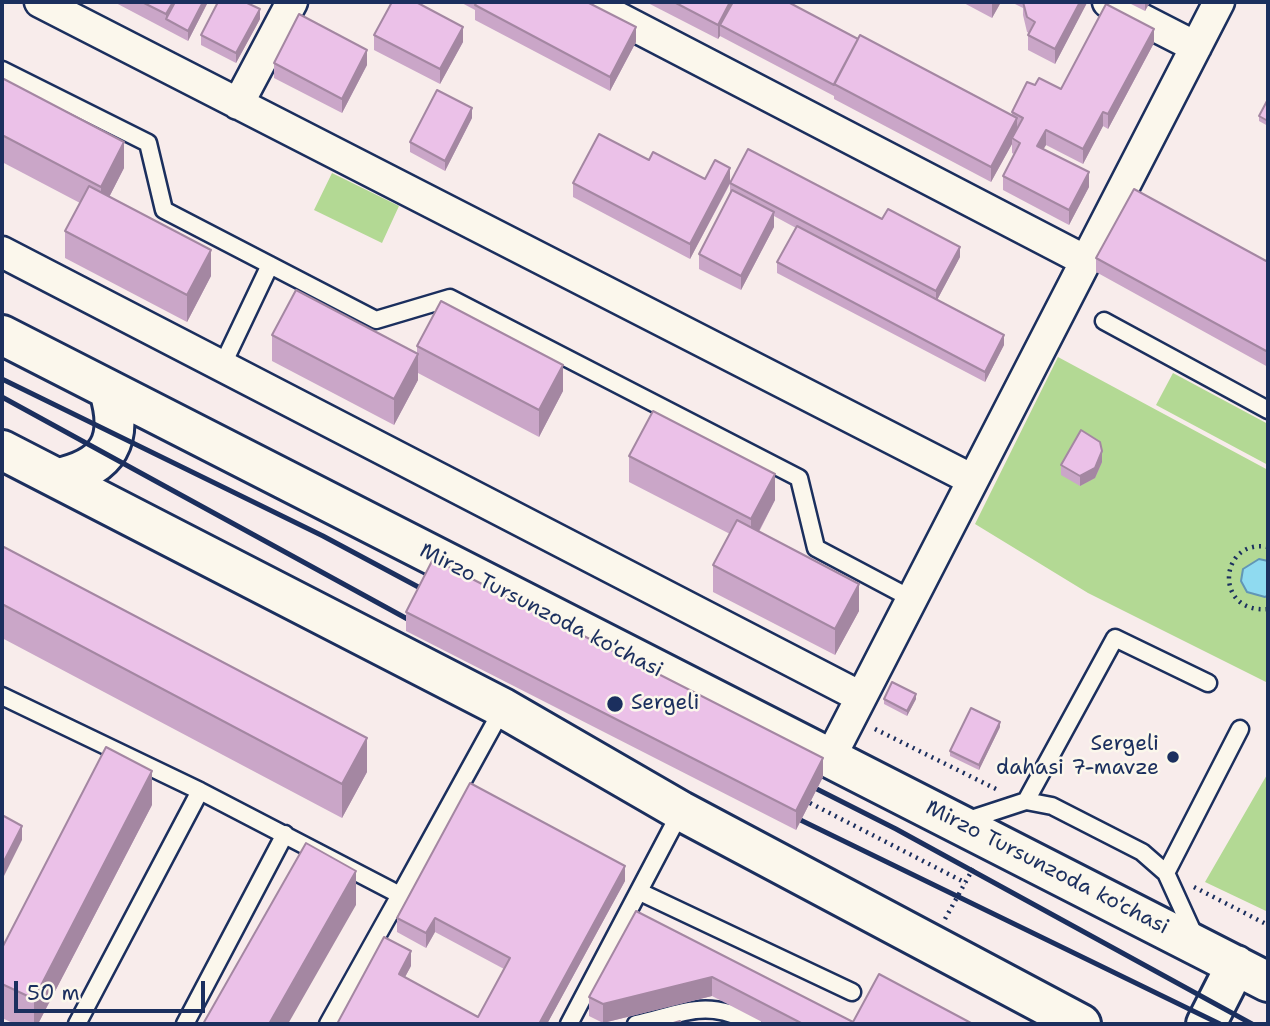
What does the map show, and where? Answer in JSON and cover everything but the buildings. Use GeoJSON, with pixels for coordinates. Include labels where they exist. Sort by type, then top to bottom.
{"type":"FeatureCollection","features":[{"type":"Feature","properties":{"kind":"main road","name":"Mirzo Tursunzoda ko'chasi"},"geometry":{"type":"LineString","coordinates":[[2,335],[1252,973]]}},
{"type":"Feature","properties":{"kind":"main road"},"geometry":{"type":"LineString","coordinates":[[58,478],[87,471],[98,464],[113,442],[116,416],[109,391]]}},
{"type":"Feature","properties":{"kind":"main road"},"geometry":{"type":"LineString","coordinates":[[2,450],[503,708],[681,811],[1081,1024]]}},
{"type":"Feature","properties":{"kind":"main road"},"geometry":{"type":"LineString","coordinates":[[1206,1024],[1252,973]]}},
{"type":"Feature","properties":{"kind":"street"},"geometry":{"type":"LineString","coordinates":[[40,2],[973,480]]}},
{"type":"Feature","properties":{"kind":"street"},"geometry":{"type":"LineString","coordinates":[[238,104],[292,2]]}},
{"type":"Feature","properties":{"kind":"street"},"geometry":{"type":"LineString","coordinates":[[588,2],[1086,261]]}},
{"type":"Feature","properties":{"kind":"street"},"geometry":{"type":"LineString","coordinates":[[1108,2],[1196,47]]}},
{"type":"Feature","properties":{"kind":"street"},"geometry":{"type":"LineString","coordinates":[[830,758],[1219,2]]}},
{"type":"Feature","properties":{"kind":"street"},"geometry":{"type":"LineString","coordinates":[[2,252],[861,697]]}},
{"type":"Feature","properties":{"kind":"lane"},"geometry":{"type":"LineString","coordinates":[[2,70],[148,143],[164,210],[376,320],[450,298],[799,478],[816,548],[912,599]]}},
{"type":"Feature","properties":{"kind":"lane"},"geometry":{"type":"LineString","coordinates":[[222,366],[270,265]]}},
{"type":"Feature","properties":{"kind":"lane"},"geometry":{"type":"LineString","coordinates":[[1104,321],[1268,410]]}},
{"type":"Feature","properties":{"kind":"lane"},"geometry":{"type":"LineString","coordinates":[[1026,802],[1115,638],[1208,683]]}},
{"type":"Feature","properties":{"kind":"lane"},"geometry":{"type":"LineString","coordinates":[[2,696],[200,791],[400,895]]}},
{"type":"Feature","properties":{"kind":"lane"},"geometry":{"type":"LineString","coordinates":[[328,1024],[503,708]]}},
{"type":"Feature","properties":{"kind":"lane"},"geometry":{"type":"LineString","coordinates":[[1166,873],[1240,729]]}},
{"type":"Feature","properties":{"kind":"lane"},"geometry":{"type":"LineString","coordinates":[[77,1024],[200,791]]}},
{"type":"Feature","properties":{"kind":"lane"},"geometry":{"type":"LineString","coordinates":[[959,823],[1026,802],[1059,809],[1142,852],[1166,873],[1199,945]]}},
{"type":"Feature","properties":{"kind":"lane"},"geometry":{"type":"LineString","coordinates":[[569,1024],[681,811]]}},
{"type":"Feature","properties":{"kind":"lane"},"geometry":{"type":"LineString","coordinates":[[185,1024],[285,834]]}},
{"type":"Feature","properties":{"kind":"lane"},"geometry":{"type":"LineString","coordinates":[[640,892],[852,992]]}},
{"type":"Feature","properties":{"kind":"lane"},"geometry":{"type":"LineString","coordinates":[[636,1024],[708,1008],[727,1011],[754,1024]]}},
{"type":"Feature","properties":{"kind":"path"},"geometry":{"type":"LineString","coordinates":[[1268,547],[1253,546],[1243,551],[1230,569],[1228,580],[1238,600],[1257,610],[1268,609]]}},
{"type":"Feature","properties":{"kind":"path"},"geometry":{"type":"LineString","coordinates":[[810,803],[966,883]]}},
{"type":"Feature","properties":{"kind":"path"},"geometry":{"type":"LineString","coordinates":[[940,929],[978,862]]}},
{"type":"Feature","properties":{"kind":"path"},"geometry":{"type":"LineString","coordinates":[[1166,873],[1268,925]]}},
{"type":"Feature","properties":{"kind":"green space"},"geometry":{"type":"Polygon","coordinates":[[[332,173],[399,206],[382,243],[314,210],[332,173]]]}},
{"type":"Feature","properties":{"kind":"green space"},"geometry":{"type":"Polygon","coordinates":[[[1058,357],[1268,470],[1268,683],[1088,593],[975,524],[1058,357]]]}},
{"type":"Feature","properties":{"kind":"green space"},"geometry":{"type":"Polygon","coordinates":[[[1173,373],[1268,424],[1268,465],[1156,405],[1173,373]]]}},
{"type":"Feature","properties":{"kind":"green space"},"geometry":{"type":"Polygon","coordinates":[[[1268,773],[1268,906],[1266,911],[1205,882],[1268,773]]]}},
{"type":"Feature","properties":{"kind":"water"},"geometry":{"type":"Polygon","coordinates":[[[1259,559],[1268,561],[1268,595],[1265,597],[1247,592],[1241,581],[1243,569],[1259,559]]]}},
{"type":"Feature","properties":{"kind":"railway"},"geometry":{"type":"LineString","coordinates":[[2,379],[323,536],[437,597]]}},
{"type":"Feature","properties":{"kind":"railway"},"geometry":{"type":"LineString","coordinates":[[2,397],[422,627]]}},
{"type":"Feature","properties":{"kind":"railway"},"geometry":{"type":"LineString","coordinates":[[799,780],[896,829],[1252,1024]]}},
{"type":"Feature","properties":{"kind":"railway"},"geometry":{"type":"LineString","coordinates":[[784,812],[1220,1024]]}},
{"type":"Feature","properties":{"kind":"place","name":"Sergeli"},"geometry":{"type":"Point","coordinates":[615,704]}},
{"type":"Feature","properties":{"kind":"place","name":"Sergeli dahasi 7-mavze"},"geometry":{"type":"Point","coordinates":[1173,757]}}]}
